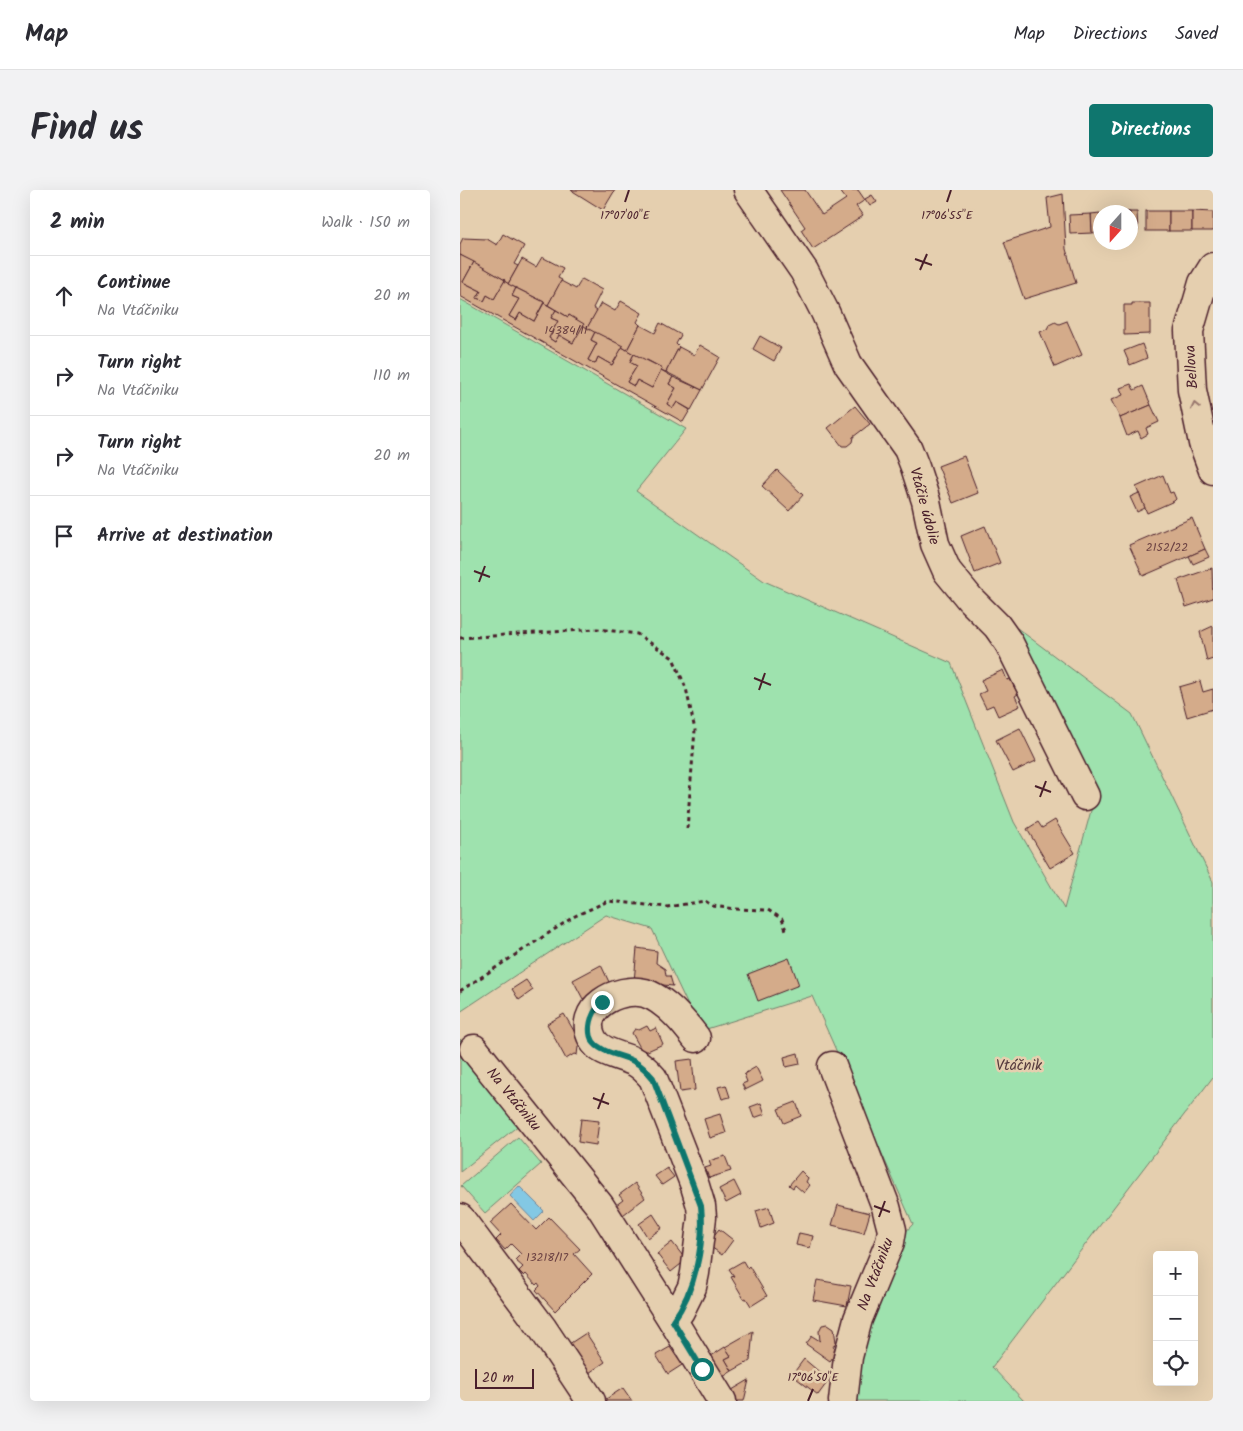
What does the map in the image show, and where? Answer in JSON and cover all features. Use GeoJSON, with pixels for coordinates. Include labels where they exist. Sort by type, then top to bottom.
{"type":"FeatureCollection","features":[{"type":"Feature","properties":{"kind":"street","name":"Vtáčie údolie"},"geometry":{"type":"LineString","coordinates":[[748,190],[804,271],[826,312],[848,364],[908,449],[926,501],[931,532],[943,563],[962,590],[997,626],[1009,643],[1085,796]]}},
{"type":"Feature","properties":{"kind":"street","name":"Bellova"},"geometry":{"type":"LineString","coordinates":[[1213,267],[1204,283],[1188,331],[1192,390],[1203,443],[1213,470]]}},
{"type":"Feature","properties":{"kind":"street"},"geometry":{"type":"LineString","coordinates":[[673,1321],[687,1299],[694,1280],[702,1225],[701,1206],[653,1078],[635,1062],[599,1048],[593,1041],[589,1031],[590,1019],[595,1008],[602,1002],[623,992],[637,991],[656,998],[686,1024],[696,1038]]}},
{"type":"Feature","properties":{"kind":"street","name":"Na Vtáčniku"},"geometry":{"type":"LineString","coordinates":[[474,1049],[600,1206],[722,1401]]}},
{"type":"Feature","properties":{"kind":"street","name":"Na Vtáčniku"},"geometry":{"type":"LineString","coordinates":[[832,1066],[886,1207],[892,1230],[890,1242],[858,1319],[848,1357],[843,1401]]}},
{"type":"Feature","properties":{"kind":"street"},"geometry":{"type":"LineString","coordinates":[[460,1218],[543,1329],[591,1401]]}},
{"type":"Feature","properties":{"kind":"path"},"geometry":{"type":"LineString","coordinates":[[460,638],[598,629],[637,634],[673,658],[686,688],[695,730],[687,829]]}},
{"type":"Feature","properties":{"kind":"path"},"geometry":{"type":"LineString","coordinates":[[460,991],[575,916],[608,901],[667,907],[705,901],[713,906],[768,910],[782,919],[786,930]]}},
{"type":"Feature","properties":{"kind":"green space","name":"Vtáčnik"},"geometry":{"type":"Polygon","coordinates":[[[460,299],[686,429],[636,491],[764,581],[951,663],[1014,822],[1064,909],[1095,796],[1017,628],[1132,714],[1213,882],[1213,1077],[992,1367],[1024,1401],[848,1401],[884,1255],[913,1224],[812,996],[700,1031],[652,929],[606,915],[460,1012],[460,299]]]}},
{"type":"Feature","properties":{"kind":"green space"},"geometry":{"type":"Polygon","coordinates":[[[460,1039],[524,1121],[460,1172],[460,1039]]]}},
{"type":"Feature","properties":{"kind":"green space"},"geometry":{"type":"Polygon","coordinates":[[[518,1137],[541,1164],[485,1213],[461,1186],[518,1137]]]}},
{"type":"Feature","properties":{"kind":"water"},"geometry":{"type":"Polygon","coordinates":[[[519,1186],[544,1211],[534,1221],[510,1196],[519,1186]]]}},
{"type":"Feature","properties":{"kind":"building"},"geometry":{"type":"Polygon","coordinates":[[[571,190],[615,190],[603,210],[571,190]]]}},
{"type":"Feature","properties":{"kind":"building"},"geometry":{"type":"Polygon","coordinates":[[[780,190],[805,190],[822,215],[846,199],[839,190],[858,190],[865,200],[856,206],[863,216],[813,249],[801,230],[805,227],[780,190]]]}},
{"type":"Feature","properties":{"kind":"building"},"geometry":{"type":"Polygon","coordinates":[[[1063,194],[1066,249],[1076,283],[1024,299],[1004,242],[1050,227],[1047,198],[1063,194]]]}},
{"type":"Feature","properties":{"kind":"building"},"geometry":{"type":"Polygon","coordinates":[[[872,195],[877,202],[870,206],[865,199],[872,195]]]}},
{"type":"Feature","properties":{"kind":"building"},"geometry":{"type":"Polygon","coordinates":[[[1146,211],[1169,211],[1169,231],[1146,231],[1146,211]]]}},
{"type":"Feature","properties":{"kind":"building"},"geometry":{"type":"Polygon","coordinates":[[[1169,211],[1192,211],[1192,231],[1169,231],[1169,211]]]}},
{"type":"Feature","properties":{"kind":"building"},"geometry":{"type":"Polygon","coordinates":[[[1192,211],[1213,212],[1213,231],[1192,231],[1192,211]]]}},
{"type":"Feature","properties":{"kind":"building"},"geometry":{"type":"Polygon","coordinates":[[[1091,214],[1093,214],[1092,233],[1091,214]]]}},
{"type":"Feature","properties":{"kind":"building"},"geometry":{"type":"Polygon","coordinates":[[[1091,214],[1092,233],[1070,234],[1069,215],[1091,214]]]}},
{"type":"Feature","properties":{"kind":"building"},"geometry":{"type":"Polygon","coordinates":[[[503,234],[524,246],[514,264],[518,266],[508,284],[505,280],[460,255],[460,244],[463,238],[487,239],[497,245],[503,234]]]}},
{"type":"Feature","properties":{"kind":"building"},"geometry":{"type":"Polygon","coordinates":[[[460,255],[474,262],[463,282],[481,291],[477,298],[484,301],[487,295],[494,299],[504,281],[516,288],[512,296],[519,299],[509,316],[516,320],[520,313],[534,321],[544,303],[556,310],[551,318],[558,321],[549,338],[555,342],[559,335],[573,343],[583,325],[595,332],[591,340],[597,343],[588,360],[595,364],[598,357],[612,365],[622,347],[634,354],[630,362],[637,366],[627,382],[634,386],[637,380],[652,388],[661,370],[673,377],[669,384],[676,388],[667,404],[673,408],[677,402],[690,410],[683,422],[460,296],[460,255]]]}},
{"type":"Feature","properties":{"kind":"building"},"geometry":{"type":"Polygon","coordinates":[[[542,257],[563,268],[558,278],[562,280],[548,305],[508,284],[522,259],[536,267],[542,257]]]}},
{"type":"Feature","properties":{"kind":"building"},"geometry":{"type":"Polygon","coordinates":[[[474,262],[505,280],[494,299],[487,295],[484,301],[477,298],[481,291],[463,282],[474,262]]]}},
{"type":"Feature","properties":{"kind":"building"},"geometry":{"type":"Polygon","coordinates":[[[582,279],[602,290],[593,308],[597,311],[587,328],[569,315],[568,317],[548,305],[561,281],[576,289],[582,279]]]}},
{"type":"Feature","properties":{"kind":"building"},"geometry":{"type":"Polygon","coordinates":[[[516,288],[544,302],[534,321],[520,313],[516,320],[509,316],[519,299],[512,296],[516,288]]]}},
{"type":"Feature","properties":{"kind":"building"},"geometry":{"type":"Polygon","coordinates":[[[621,301],[642,313],[637,322],[640,325],[627,350],[587,328],[601,303],[615,311],[621,301]]]}},
{"type":"Feature","properties":{"kind":"building"},"geometry":{"type":"Polygon","coordinates":[[[1132,303],[1150,303],[1150,334],[1124,335],[1124,305],[1132,305],[1132,303]]]}},
{"type":"Feature","properties":{"kind":"building"},"geometry":{"type":"Polygon","coordinates":[[[556,310],[584,324],[573,343],[559,335],[555,342],[549,338],[558,321],[551,318],[556,310]]]}},
{"type":"Feature","properties":{"kind":"building"},"geometry":{"type":"Polygon","coordinates":[[[1067,321],[1082,355],[1055,367],[1040,332],[1055,322],[1059,324],[1067,321]]]}},
{"type":"Feature","properties":{"kind":"building"},"geometry":{"type":"Polygon","coordinates":[[[660,323],[681,335],[676,344],[679,347],[666,372],[661,370],[662,368],[627,350],[640,325],[655,333],[660,323]]]}},
{"type":"Feature","properties":{"kind":"building"},"geometry":{"type":"Polygon","coordinates":[[[595,332],[623,346],[612,365],[598,357],[595,364],[588,360],[597,343],[591,340],[595,332]]]}},
{"type":"Feature","properties":{"kind":"building"},"geometry":{"type":"Polygon","coordinates":[[[760,336],[781,348],[774,361],[753,349],[760,336]]]}},
{"type":"Feature","properties":{"kind":"building"},"geometry":{"type":"Polygon","coordinates":[[[1142,344],[1147,358],[1130,365],[1124,351],[1142,344]]]}},
{"type":"Feature","properties":{"kind":"building"},"geometry":{"type":"Polygon","coordinates":[[[700,345],[720,357],[702,390],[666,372],[679,347],[694,355],[700,345]]]}},
{"type":"Feature","properties":{"kind":"building"},"geometry":{"type":"Polygon","coordinates":[[[634,354],[662,368],[652,388],[637,380],[634,386],[627,382],[637,366],[630,362],[634,354]]]}},
{"type":"Feature","properties":{"kind":"building"},"geometry":{"type":"Polygon","coordinates":[[[673,377],[702,390],[691,410],[677,402],[673,408],[667,404],[676,388],[669,384],[673,377]]]}},
{"type":"Feature","properties":{"kind":"building"},"geometry":{"type":"Polygon","coordinates":[[[1131,384],[1134,390],[1143,386],[1151,405],[1120,418],[1111,400],[1123,395],[1120,388],[1131,384]]]}},
{"type":"Feature","properties":{"kind":"building"},"geometry":{"type":"Polygon","coordinates":[[[1151,405],[1159,422],[1146,428],[1148,434],[1141,438],[1138,431],[1127,436],[1120,418],[1151,405]]]}},
{"type":"Feature","properties":{"kind":"building"},"geometry":{"type":"Polygon","coordinates":[[[855,406],[870,424],[853,437],[852,442],[847,446],[842,446],[828,428],[855,406]]]}},
{"type":"Feature","properties":{"kind":"building"},"geometry":{"type":"Polygon","coordinates":[[[964,456],[978,493],[953,503],[938,466],[964,456]]]}},
{"type":"Feature","properties":{"kind":"building"},"geometry":{"type":"Polygon","coordinates":[[[777,470],[803,495],[789,511],[762,486],[777,470]]]}},
{"type":"Feature","properties":{"kind":"building"},"geometry":{"type":"Polygon","coordinates":[[[1163,475],[1170,493],[1173,492],[1176,499],[1147,513],[1136,487],[1163,475]]]}},
{"type":"Feature","properties":{"kind":"building"},"geometry":{"type":"Polygon","coordinates":[[[1139,493],[1145,508],[1137,512],[1130,497],[1139,493]]]}},
{"type":"Feature","properties":{"kind":"building"},"geometry":{"type":"Polygon","coordinates":[[[1192,518],[1205,549],[1143,576],[1129,545],[1192,518]]]}},
{"type":"Feature","properties":{"kind":"building"},"geometry":{"type":"Polygon","coordinates":[[[985,526],[1000,563],[975,573],[961,536],[985,526]]]}},
{"type":"Feature","properties":{"kind":"building"},"geometry":{"type":"Polygon","coordinates":[[[1205,549],[1209,557],[1193,564],[1189,556],[1205,549]]]}},
{"type":"Feature","properties":{"kind":"building"},"geometry":{"type":"Polygon","coordinates":[[[1212,568],[1213,598],[1186,607],[1178,580],[1212,568]]]}},
{"type":"Feature","properties":{"kind":"building"},"geometry":{"type":"Polygon","coordinates":[[[1213,626],[1213,659],[1207,661],[1200,632],[1213,626]]]}},
{"type":"Feature","properties":{"kind":"building"},"geometry":{"type":"Polygon","coordinates":[[[1003,670],[1007,680],[1010,679],[1018,694],[1015,696],[1020,706],[998,716],[993,705],[986,708],[979,694],[986,691],[981,680],[1003,670]]]}},
{"type":"Feature","properties":{"kind":"building"},"geometry":{"type":"Polygon","coordinates":[[[1200,681],[1203,692],[1213,689],[1213,709],[1187,717],[1179,687],[1200,681]]]}},
{"type":"Feature","properties":{"kind":"building"},"geometry":{"type":"Polygon","coordinates":[[[1020,728],[1036,761],[1013,772],[996,740],[1020,728]]]}},
{"type":"Feature","properties":{"kind":"building"},"geometry":{"type":"Polygon","coordinates":[[[1055,820],[1075,853],[1050,868],[1027,829],[1038,822],[1042,828],[1055,820]]]}},
{"type":"Feature","properties":{"kind":"building"},"geometry":{"type":"Polygon","coordinates":[[[637,948],[657,951],[656,963],[665,969],[666,976],[670,976],[673,986],[634,982],[637,948]]]}},
{"type":"Feature","properties":{"kind":"building"},"geometry":{"type":"Polygon","coordinates":[[[789,958],[799,985],[758,1001],[748,974],[789,958]]]}},
{"type":"Feature","properties":{"kind":"building"},"geometry":{"type":"Polygon","coordinates":[[[601,965],[609,982],[601,986],[602,989],[583,999],[573,980],[601,965]]]}},
{"type":"Feature","properties":{"kind":"building"},"geometry":{"type":"Polygon","coordinates":[[[526,980],[533,990],[519,1000],[512,989],[526,980]]]}},
{"type":"Feature","properties":{"kind":"building"},"geometry":{"type":"Polygon","coordinates":[[[564,1014],[577,1036],[586,1042],[578,1047],[577,1055],[574,1054],[566,1059],[547,1024],[564,1014]]]}},
{"type":"Feature","properties":{"kind":"building"},"geometry":{"type":"Polygon","coordinates":[[[647,1026],[650,1031],[656,1028],[663,1044],[643,1053],[632,1033],[635,1029],[639,1030],[647,1026]]]}},
{"type":"Feature","properties":{"kind":"building"},"geometry":{"type":"Polygon","coordinates":[[[798,1053],[800,1064],[786,1067],[784,1057],[798,1053]]]}},
{"type":"Feature","properties":{"kind":"building"},"geometry":{"type":"Polygon","coordinates":[[[692,1059],[695,1090],[680,1092],[676,1061],[692,1059]]]}},
{"type":"Feature","properties":{"kind":"building"},"geometry":{"type":"Polygon","coordinates":[[[756,1067],[763,1081],[745,1090],[742,1084],[747,1082],[744,1074],[756,1067]]]}},
{"type":"Feature","properties":{"kind":"building"},"geometry":{"type":"Polygon","coordinates":[[[726,1085],[730,1097],[722,1099],[718,1087],[726,1085]]]}},
{"type":"Feature","properties":{"kind":"building"},"geometry":{"type":"Polygon","coordinates":[[[796,1102],[801,1116],[784,1123],[778,1109],[796,1102]]]}},
{"type":"Feature","properties":{"kind":"building"},"geometry":{"type":"Polygon","coordinates":[[[761,1103],[765,1114],[754,1118],[750,1107],[761,1103]]]}},
{"type":"Feature","properties":{"kind":"building"},"geometry":{"type":"Polygon","coordinates":[[[720,1114],[726,1133],[710,1138],[704,1119],[720,1114]]]}},
{"type":"Feature","properties":{"kind":"building"},"geometry":{"type":"Polygon","coordinates":[[[581,1119],[599,1121],[596,1145],[578,1142],[581,1119]]]}},
{"type":"Feature","properties":{"kind":"building"},"geometry":{"type":"Polygon","coordinates":[[[725,1156],[731,1171],[709,1178],[705,1168],[711,1166],[709,1161],[725,1156]]]}},
{"type":"Feature","properties":{"kind":"building"},"geometry":{"type":"Polygon","coordinates":[[[667,1168],[674,1177],[662,1185],[655,1176],[667,1168]]]}},
{"type":"Feature","properties":{"kind":"building"},"geometry":{"type":"Polygon","coordinates":[[[801,1171],[808,1178],[806,1182],[810,1185],[804,1193],[795,1185],[793,1188],[789,1185],[801,1171]]]}},
{"type":"Feature","properties":{"kind":"building"},"geometry":{"type":"Polygon","coordinates":[[[734,1181],[741,1195],[726,1203],[719,1189],[734,1181]]]}},
{"type":"Feature","properties":{"kind":"building"},"geometry":{"type":"Polygon","coordinates":[[[635,1183],[645,1198],[619,1218],[612,1208],[623,1200],[619,1195],[635,1183]]]}},
{"type":"Feature","properties":{"kind":"building"},"geometry":{"type":"Polygon","coordinates":[[[511,1204],[536,1230],[549,1217],[580,1249],[574,1254],[592,1274],[555,1311],[536,1290],[540,1286],[538,1283],[536,1285],[526,1274],[524,1276],[519,1271],[523,1267],[515,1260],[521,1254],[511,1244],[505,1250],[496,1240],[501,1235],[490,1223],[511,1204]]]}},
{"type":"Feature","properties":{"kind":"building"},"geometry":{"type":"Polygon","coordinates":[[[838,1205],[870,1213],[864,1233],[832,1225],[838,1205]]]}},
{"type":"Feature","properties":{"kind":"building"},"geometry":{"type":"Polygon","coordinates":[[[769,1207],[774,1223],[761,1228],[756,1211],[769,1207]]]}},
{"type":"Feature","properties":{"kind":"building"},"geometry":{"type":"Polygon","coordinates":[[[653,1214],[662,1228],[648,1238],[639,1224],[653,1214]]]}},
{"type":"Feature","properties":{"kind":"building"},"geometry":{"type":"Polygon","coordinates":[[[719,1229],[733,1240],[722,1255],[707,1244],[719,1229]]]}},
{"type":"Feature","properties":{"kind":"building"},"geometry":{"type":"Polygon","coordinates":[[[799,1233],[813,1236],[810,1248],[796,1245],[799,1233]]]}},
{"type":"Feature","properties":{"kind":"building"},"geometry":{"type":"Polygon","coordinates":[[[672,1242],[686,1260],[671,1272],[657,1254],[672,1242]]]}},
{"type":"Feature","properties":{"kind":"building"},"geometry":{"type":"Polygon","coordinates":[[[743,1261],[747,1268],[749,1266],[767,1296],[751,1306],[746,1298],[744,1299],[731,1277],[734,1276],[729,1269],[743,1261]]]}},
{"type":"Feature","properties":{"kind":"building"},"geometry":{"type":"Polygon","coordinates":[[[817,1280],[851,1286],[847,1306],[813,1300],[817,1280]]]}},
{"type":"Feature","properties":{"kind":"building"},"geometry":{"type":"Polygon","coordinates":[[[828,1324],[834,1328],[836,1342],[833,1347],[838,1350],[830,1361],[806,1344],[812,1336],[820,1341],[819,1331],[822,1325],[828,1324]]]}},
{"type":"Feature","properties":{"kind":"building"},"geometry":{"type":"Polygon","coordinates":[[[753,1331],[750,1361],[732,1371],[725,1359],[731,1356],[725,1347],[753,1331]]]}},
{"type":"Feature","properties":{"kind":"building"},"geometry":{"type":"Polygon","coordinates":[[[586,1333],[605,1362],[586,1375],[566,1346],[586,1333]]]}},
{"type":"Feature","properties":{"kind":"building"},"geometry":{"type":"Polygon","coordinates":[[[670,1347],[682,1365],[668,1374],[656,1355],[670,1347]]]}},
{"type":"Feature","properties":{"kind":"building"},"geometry":{"type":"Polygon","coordinates":[[[725,1347],[731,1356],[725,1359],[732,1371],[720,1379],[708,1358],[725,1347]]]}},
{"type":"Feature","properties":{"kind":"building"},"geometry":{"type":"Polygon","coordinates":[[[804,1359],[829,1380],[818,1395],[792,1375],[804,1359]]]}},
{"type":"Feature","properties":{"kind":"building"},"geometry":{"type":"Polygon","coordinates":[[[749,1380],[744,1401],[732,1401],[727,1393],[749,1380]]]}},
{"type":"Feature","properties":{"kind":"building"},"geometry":{"type":"Polygon","coordinates":[[[623,1388],[632,1401],[603,1401],[623,1388]]]}},
{"type":"Feature","properties":{"kind":"route"},"geometry":{"type":"LineString","coordinates":[[602,1002],[595,1008],[590,1019],[589,1031],[593,1041],[599,1048],[635,1062],[653,1078],[701,1206],[700,1242],[692,1287],[673,1321],[702,1369]]}}]}
